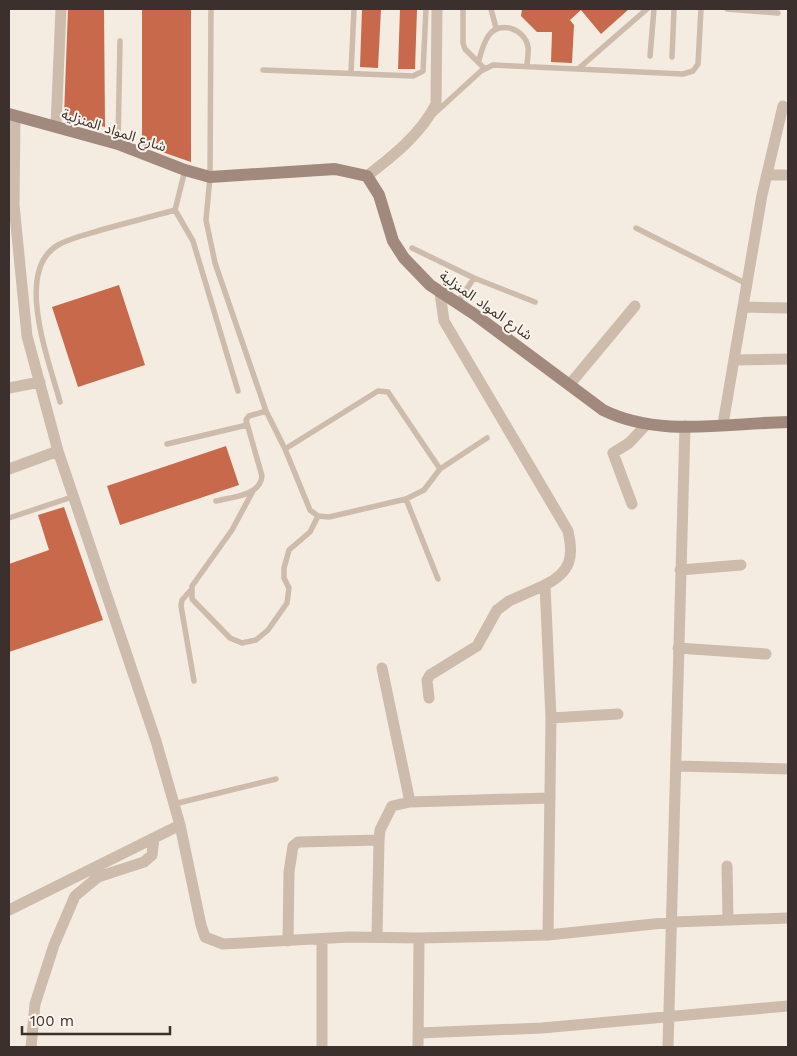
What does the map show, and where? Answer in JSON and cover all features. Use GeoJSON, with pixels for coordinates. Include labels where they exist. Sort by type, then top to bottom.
{"type":"FeatureCollection","features":[{"type":"Feature","properties":{"kind":"street"},"geometry":{"type":"LineString","coordinates":[[56,126],[61,9]]}},
{"type":"Feature","properties":{"kind":"street"},"geometry":{"type":"LineString","coordinates":[[367,176],[416,134],[431,115],[436,104],[438,9]]}},
{"type":"Feature","properties":{"kind":"street"},"geometry":{"type":"LineString","coordinates":[[723,424],[762,195],[783,106]]}},
{"type":"Feature","properties":{"kind":"street"},"geometry":{"type":"LineString","coordinates":[[12,115],[14,205],[27,336],[58,451],[75,496],[174,804],[205,937],[223,944],[377,936],[419,938],[548,935],[673,922],[788,918]]}},
{"type":"Feature","properties":{"kind":"street","name":"شارع المواد المنزلية"},"geometry":{"type":"LineString","coordinates":[[12,115],[118,144],[185,170],[210,177],[324,170],[354,172],[367,176],[379,195],[397,247],[404,258],[440,294],[458,302],[603,410],[622,419],[646,425],[685,426],[788,422]]}},
{"type":"Feature","properties":{"kind":"street"},"geometry":{"type":"LineString","coordinates":[[768,175],[788,175]]}},
{"type":"Feature","properties":{"kind":"street"},"geometry":{"type":"LineString","coordinates":[[428,698],[426,680],[430,675],[477,646],[497,610],[509,601],[556,580],[570,562],[572,548],[568,531],[444,321],[440,294]]}},
{"type":"Feature","properties":{"kind":"street"},"geometry":{"type":"LineString","coordinates":[[570,384],[635,306]]}},
{"type":"Feature","properties":{"kind":"street"},"geometry":{"type":"LineString","coordinates":[[743,307],[788,308]]}},
{"type":"Feature","properties":{"kind":"street"},"geometry":{"type":"LineString","coordinates":[[734,360],[788,359]]}},
{"type":"Feature","properties":{"kind":"street"},"geometry":{"type":"LineString","coordinates":[[9,388],[40,382]]}},
{"type":"Feature","properties":{"kind":"street"},"geometry":{"type":"LineString","coordinates":[[632,504],[613,453],[629,442],[646,425]]}},
{"type":"Feature","properties":{"kind":"street"},"geometry":{"type":"LineString","coordinates":[[668,1047],[673,922],[678,648],[685,426]]}},
{"type":"Feature","properties":{"kind":"street"},"geometry":{"type":"LineString","coordinates":[[9,469],[58,451]]}},
{"type":"Feature","properties":{"kind":"street"},"geometry":{"type":"LineString","coordinates":[[680,570],[741,565]]}},
{"type":"Feature","properties":{"kind":"street"},"geometry":{"type":"LineString","coordinates":[[545,585],[551,718],[548,935]]}},
{"type":"Feature","properties":{"kind":"street"},"geometry":{"type":"LineString","coordinates":[[678,648],[766,654]]}},
{"type":"Feature","properties":{"kind":"street"},"geometry":{"type":"LineString","coordinates":[[382,668],[410,802]]}},
{"type":"Feature","properties":{"kind":"street"},"geometry":{"type":"LineString","coordinates":[[551,718],[618,714]]}},
{"type":"Feature","properties":{"kind":"street"},"geometry":{"type":"LineString","coordinates":[[676,766],[788,769]]}},
{"type":"Feature","properties":{"kind":"street"},"geometry":{"type":"LineString","coordinates":[[377,936],[378,840],[380,830],[392,806],[410,802],[549,798]]}},
{"type":"Feature","properties":{"kind":"street"},"geometry":{"type":"LineString","coordinates":[[9,910],[180,825]]}},
{"type":"Feature","properties":{"kind":"street"},"geometry":{"type":"LineString","coordinates":[[31,1047],[35,1004],[54,945],[76,896],[98,876],[144,862],[152,855],[154,838]]}},
{"type":"Feature","properties":{"kind":"street"},"geometry":{"type":"LineString","coordinates":[[288,941],[290,872],[293,846],[298,842],[378,840]]}},
{"type":"Feature","properties":{"kind":"street"},"geometry":{"type":"LineString","coordinates":[[728,866],[728,919]]}},
{"type":"Feature","properties":{"kind":"street"},"geometry":{"type":"LineString","coordinates":[[418,1047],[419,938]]}},
{"type":"Feature","properties":{"kind":"street"},"geometry":{"type":"LineString","coordinates":[[322,940],[322,1047]]}},
{"type":"Feature","properties":{"kind":"street"},"geometry":{"type":"LineString","coordinates":[[419,1033],[542,1028],[788,1006]]}},
{"type":"Feature","properties":{"kind":"lane"},"geometry":{"type":"LineString","coordinates":[[212,9],[210,177],[206,220],[215,263],[266,411],[285,448],[310,510],[318,516],[329,517],[406,499],[424,490],[440,469],[487,438]]}},
{"type":"Feature","properties":{"kind":"lane"},"geometry":{"type":"LineString","coordinates":[[351,73],[354,9]]}},
{"type":"Feature","properties":{"kind":"lane"},"geometry":{"type":"LineString","coordinates":[[263,70],[419,75],[423,71],[426,9]]}},
{"type":"Feature","properties":{"kind":"lane"},"geometry":{"type":"LineString","coordinates":[[463,9],[462,43],[465,49],[485,69]]}},
{"type":"Feature","properties":{"kind":"lane"},"geometry":{"type":"LineString","coordinates":[[491,9],[496,28]]}},
{"type":"Feature","properties":{"kind":"lane"},"geometry":{"type":"LineString","coordinates":[[578,69],[647,9]]}},
{"type":"Feature","properties":{"kind":"lane"},"geometry":{"type":"LineString","coordinates":[[650,56],[654,9]]}},
{"type":"Feature","properties":{"kind":"lane"},"geometry":{"type":"LineString","coordinates":[[672,57],[674,9]]}},
{"type":"Feature","properties":{"kind":"lane"},"geometry":{"type":"LineString","coordinates":[[431,115],[485,69],[494,65],[683,74],[693,71],[698,64],[701,9]]}},
{"type":"Feature","properties":{"kind":"lane"},"geometry":{"type":"LineString","coordinates":[[727,9],[778,13]]}},
{"type":"Feature","properties":{"kind":"lane"},"geometry":{"type":"LineString","coordinates":[[478,60],[489,34],[496,28],[506,27],[516,30],[525,38],[528,46],[527,66]]}},
{"type":"Feature","properties":{"kind":"lane"},"geometry":{"type":"LineString","coordinates":[[118,144],[120,42]]}},
{"type":"Feature","properties":{"kind":"lane"},"geometry":{"type":"LineString","coordinates":[[185,170],[175,210],[193,241],[238,391]]}},
{"type":"Feature","properties":{"kind":"lane"},"geometry":{"type":"LineString","coordinates":[[60,402],[36,305],[36,277],[44,258],[57,245],[65,242],[175,210]]}},
{"type":"Feature","properties":{"kind":"lane"},"geometry":{"type":"LineString","coordinates":[[636,228],[747,284]]}},
{"type":"Feature","properties":{"kind":"lane"},"geometry":{"type":"LineString","coordinates":[[412,248],[474,278],[535,302]]}},
{"type":"Feature","properties":{"kind":"lane"},"geometry":{"type":"LineString","coordinates":[[458,302],[474,278]]}},
{"type":"Feature","properties":{"kind":"lane"},"geometry":{"type":"LineString","coordinates":[[285,448],[378,391],[388,392],[440,469]]}},
{"type":"Feature","properties":{"kind":"lane"},"geometry":{"type":"LineString","coordinates":[[194,681],[181,606],[182,600],[232,530],[253,492],[261,483],[262,476],[247,425],[249,416],[266,411]]}},
{"type":"Feature","properties":{"kind":"lane"},"geometry":{"type":"LineString","coordinates":[[167,444],[247,425]]}},
{"type":"Feature","properties":{"kind":"lane"},"geometry":{"type":"LineString","coordinates":[[216,501],[253,492]]}},
{"type":"Feature","properties":{"kind":"lane"},"geometry":{"type":"LineString","coordinates":[[9,518],[75,496]]}},
{"type":"Feature","properties":{"kind":"lane"},"geometry":{"type":"LineString","coordinates":[[406,499],[438,579]]}},
{"type":"Feature","properties":{"kind":"lane"},"geometry":{"type":"LineString","coordinates":[[190,591],[192,599],[230,638],[242,643],[256,640],[268,630],[287,603],[289,588],[284,578],[284,568],[289,550],[310,532],[318,516]]}},
{"type":"Feature","properties":{"kind":"lane"},"geometry":{"type":"LineString","coordinates":[[174,804],[276,779]]}},
{"type":"Feature","properties":{"kind":"building"},"geometry":{"type":"Polygon","coordinates":[[[68,9],[104,9],[105,127],[64,116],[68,9]]]}},
{"type":"Feature","properties":{"kind":"building"},"geometry":{"type":"Polygon","coordinates":[[[142,9],[191,9],[191,162],[142,145],[142,9]]]}},
{"type":"Feature","properties":{"kind":"building"},"geometry":{"type":"Polygon","coordinates":[[[362,9],[381,9],[378,68],[360,67],[362,9]]]}},
{"type":"Feature","properties":{"kind":"building"},"geometry":{"type":"Polygon","coordinates":[[[400,9],[417,9],[415,69],[398,69],[400,9]]]}},
{"type":"Feature","properties":{"kind":"building"},"geometry":{"type":"Polygon","coordinates":[[[522,9],[629,9],[601,34],[581,10],[570,20],[574,25],[572,63],[551,62],[552,32],[537,32],[521,16],[522,9]]]}},
{"type":"Feature","properties":{"kind":"building"},"geometry":{"type":"Polygon","coordinates":[[[119,285],[145,365],[78,387],[52,307],[119,285]]]}},
{"type":"Feature","properties":{"kind":"building"},"geometry":{"type":"Polygon","coordinates":[[[226,446],[239,485],[120,525],[107,486],[226,446]]]}},
{"type":"Feature","properties":{"kind":"building"},"geometry":{"type":"Polygon","coordinates":[[[64,507],[103,620],[9,652],[9,564],[49,550],[38,515],[64,507]]]}}]}
